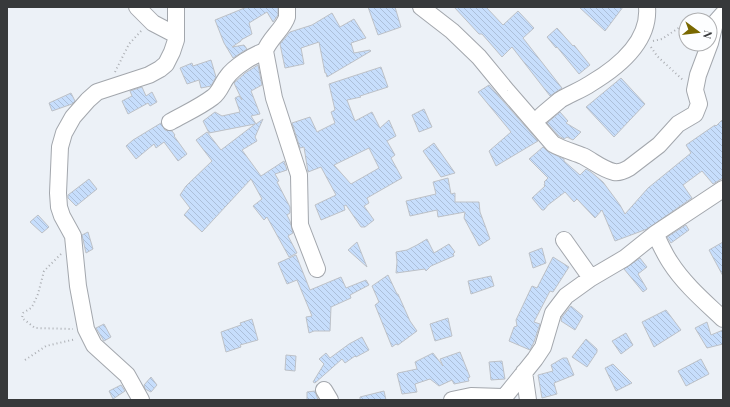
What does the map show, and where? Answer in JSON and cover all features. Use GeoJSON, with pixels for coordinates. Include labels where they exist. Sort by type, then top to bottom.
{"type":"FeatureCollection","features":[{"type":"Feature","properties":{"kind":"street"},"geometry":{"type":"LineString","coordinates":[[137,7],[153,23],[176,35]]}},
{"type":"Feature","properties":{"kind":"street"},"geometry":{"type":"LineString","coordinates":[[141,400],[127,375],[94,345],[87,331],[78,286],[74,236],[59,208],[58,193],[60,147],[64,133],[73,117],[97,92],[134,80],[160,69],[169,59],[176,40],[176,7]]}},
{"type":"Feature","properties":{"kind":"street"},"geometry":{"type":"LineString","coordinates":[[170,122],[202,105],[214,96],[230,73],[264,50],[287,17],[287,7]]}},
{"type":"Feature","properties":{"kind":"street"},"geometry":{"type":"LineString","coordinates":[[421,7],[452,31],[479,57],[553,144],[583,156],[613,172],[624,171],[629,168],[659,145],[678,124],[693,116],[699,104],[695,90],[698,75],[710,44],[715,23],[723,14]]}},
{"type":"Feature","properties":{"kind":"street"},"geometry":{"type":"LineString","coordinates":[[541,116],[561,100],[590,84],[616,66],[645,38],[647,7]]}},
{"type":"Feature","properties":{"kind":"street"},"geometry":{"type":"LineString","coordinates":[[264,50],[274,98],[299,175],[300,225],[317,269]]}},
{"type":"Feature","properties":{"kind":"street"},"geometry":{"type":"LineString","coordinates":[[452,400],[471,396],[502,399],[543,347],[553,313],[566,296],[591,278],[625,258],[655,234],[723,188]]}},
{"type":"Feature","properties":{"kind":"street"},"geometry":{"type":"LineString","coordinates":[[655,234],[670,262],[696,294],[723,319]]}},
{"type":"Feature","properties":{"kind":"street"},"geometry":{"type":"LineString","coordinates":[[564,240],[591,278]]}},
{"type":"Feature","properties":{"kind":"street"},"geometry":{"type":"LineString","coordinates":[[524,372],[528,400]]}},
{"type":"Feature","properties":{"kind":"path"},"geometry":{"type":"LineString","coordinates":[[108,88],[129,44],[140,32],[153,23]]}},
{"type":"Feature","properties":{"kind":"path"},"geometry":{"type":"LineString","coordinates":[[645,38],[657,41],[678,28]]}},
{"type":"Feature","properties":{"kind":"path"},"geometry":{"type":"LineString","coordinates":[[645,38],[657,56],[684,82],[695,90]]}},
{"type":"Feature","properties":{"kind":"path"},"geometry":{"type":"LineString","coordinates":[[75,245],[46,268],[33,305],[23,312],[21,317],[22,320],[35,328],[87,331]]}},
{"type":"Feature","properties":{"kind":"path"},"geometry":{"type":"LineString","coordinates":[[25,360],[46,346],[87,331]]}},
{"type":"Feature","properties":{"kind":"building"},"geometry":{"type":"Polygon","coordinates":[[[247,7],[278,7],[278,15],[273,22],[267,12],[249,23],[252,34],[232,47],[244,45],[247,49],[233,58],[224,43],[215,20],[247,7]]]}},
{"type":"Feature","properties":{"kind":"building"},"geometry":{"type":"Polygon","coordinates":[[[368,7],[395,7],[401,27],[378,35],[368,7]]]}},
{"type":"Feature","properties":{"kind":"building"},"geometry":{"type":"Polygon","coordinates":[[[454,7],[486,7],[503,25],[518,11],[534,28],[523,38],[562,88],[550,96],[512,47],[502,57],[482,34],[479,34],[454,7]]]}},
{"type":"Feature","properties":{"kind":"building"},"geometry":{"type":"Polygon","coordinates":[[[579,7],[623,7],[605,31],[579,7]]]}},
{"type":"Feature","properties":{"kind":"building"},"geometry":{"type":"Polygon","coordinates":[[[332,13],[340,27],[354,19],[366,38],[351,43],[354,53],[371,51],[327,77],[319,42],[301,48],[304,64],[285,68],[280,44],[290,32],[312,25],[332,13]]]}},
{"type":"Feature","properties":{"kind":"building"},"geometry":{"type":"Polygon","coordinates":[[[557,28],[573,46],[574,45],[590,65],[579,74],[547,37],[557,28]]]}},
{"type":"Feature","properties":{"kind":"building"},"geometry":{"type":"Polygon","coordinates":[[[211,60],[216,77],[211,86],[201,88],[199,80],[187,84],[180,68],[192,63],[193,66],[211,60]]]}},
{"type":"Feature","properties":{"kind":"building"},"geometry":{"type":"Polygon","coordinates":[[[258,65],[262,85],[251,91],[260,114],[251,116],[256,124],[263,119],[255,137],[257,141],[242,150],[261,176],[284,161],[287,170],[275,174],[279,181],[277,182],[290,207],[290,213],[287,215],[293,233],[288,236],[297,253],[289,257],[267,217],[264,220],[253,206],[262,199],[251,179],[202,232],[184,215],[190,208],[180,195],[186,186],[212,161],[196,140],[207,132],[221,150],[255,124],[209,133],[203,121],[215,112],[222,116],[240,112],[235,98],[239,96],[242,100],[234,83],[245,73],[258,65]]]}},
{"type":"Feature","properties":{"kind":"building"},"geometry":{"type":"Polygon","coordinates":[[[381,67],[388,87],[360,96],[361,97],[347,100],[355,121],[372,112],[380,128],[389,120],[396,136],[387,141],[395,155],[391,158],[402,178],[367,198],[369,203],[364,206],[374,220],[365,227],[361,227],[346,205],[344,206],[345,210],[321,220],[315,205],[336,195],[321,167],[308,172],[304,147],[300,148],[292,123],[310,117],[317,132],[335,123],[331,112],[335,110],[329,84],[381,67]],[[369,148],[334,165],[351,184],[379,168],[369,148]]]}},
{"type":"Feature","properties":{"kind":"building"},"geometry":{"type":"Polygon","coordinates":[[[621,78],[645,104],[614,137],[586,107],[621,78]]]}},
{"type":"Feature","properties":{"kind":"building"},"geometry":{"type":"Polygon","coordinates":[[[489,85],[538,141],[496,166],[489,151],[511,132],[478,92],[489,85]]]}},
{"type":"Feature","properties":{"kind":"building"},"geometry":{"type":"Polygon","coordinates":[[[142,87],[146,96],[152,92],[157,102],[150,106],[148,103],[128,114],[122,101],[132,96],[130,91],[142,87]]]}},
{"type":"Feature","properties":{"kind":"building"},"geometry":{"type":"Polygon","coordinates":[[[71,93],[75,101],[72,104],[52,111],[49,103],[71,93]]]}},
{"type":"Feature","properties":{"kind":"building"},"geometry":{"type":"Polygon","coordinates":[[[424,109],[432,127],[419,132],[412,115],[424,109]]]}},
{"type":"Feature","properties":{"kind":"building"},"geometry":{"type":"Polygon","coordinates":[[[560,112],[568,121],[566,123],[581,132],[573,140],[567,137],[564,139],[559,136],[547,123],[560,112]]]}},
{"type":"Feature","properties":{"kind":"building"},"geometry":{"type":"Polygon","coordinates":[[[723,119],[723,178],[713,184],[702,171],[683,185],[692,198],[647,229],[615,241],[602,210],[595,218],[577,199],[574,202],[565,192],[544,210],[542,210],[532,198],[545,186],[544,182],[548,178],[529,159],[543,147],[549,152],[564,159],[564,161],[580,175],[586,169],[591,172],[603,182],[625,214],[648,188],[691,153],[686,145],[715,125],[716,126],[723,119]]]}},
{"type":"Feature","properties":{"kind":"building"},"geometry":{"type":"Polygon","coordinates":[[[161,123],[165,130],[172,131],[187,154],[178,161],[164,142],[156,148],[154,144],[136,159],[126,146],[161,123]]]}},
{"type":"Feature","properties":{"kind":"building"},"geometry":{"type":"Polygon","coordinates":[[[434,143],[455,173],[441,177],[423,151],[434,143]]]}},
{"type":"Feature","properties":{"kind":"building"},"geometry":{"type":"Polygon","coordinates":[[[448,178],[451,194],[455,193],[455,202],[479,202],[480,212],[490,239],[479,246],[464,218],[465,212],[438,217],[437,210],[410,216],[406,201],[436,194],[433,182],[448,178]]]}},
{"type":"Feature","properties":{"kind":"building"},"geometry":{"type":"Polygon","coordinates":[[[89,179],[97,189],[76,206],[68,198],[68,195],[89,179]]]}},
{"type":"Feature","properties":{"kind":"building"},"geometry":{"type":"Polygon","coordinates":[[[38,215],[49,227],[42,233],[30,222],[38,215]]]}},
{"type":"Feature","properties":{"kind":"building"},"geometry":{"type":"Polygon","coordinates":[[[686,225],[689,230],[671,243],[667,237],[686,225]]]}},
{"type":"Feature","properties":{"kind":"building"},"geometry":{"type":"Polygon","coordinates":[[[88,232],[93,249],[86,253],[82,235],[88,232]]]}},
{"type":"Feature","properties":{"kind":"building"},"geometry":{"type":"Polygon","coordinates":[[[427,239],[434,253],[449,244],[455,252],[453,254],[454,256],[431,266],[426,271],[425,269],[396,273],[396,252],[407,250],[427,239]]]}},
{"type":"Feature","properties":{"kind":"building"},"geometry":{"type":"Polygon","coordinates":[[[357,242],[367,267],[348,250],[357,242]]]}},
{"type":"Feature","properties":{"kind":"building"},"geometry":{"type":"Polygon","coordinates":[[[723,242],[723,276],[709,250],[723,242]]]}},
{"type":"Feature","properties":{"kind":"building"},"geometry":{"type":"Polygon","coordinates":[[[542,248],[546,263],[533,268],[529,253],[542,248]]]}},
{"type":"Feature","properties":{"kind":"building"},"geometry":{"type":"Polygon","coordinates":[[[296,255],[310,290],[341,277],[346,288],[366,280],[369,285],[350,295],[351,298],[331,307],[330,331],[314,331],[309,333],[306,317],[312,316],[297,280],[287,284],[278,263],[296,255]]]}},
{"type":"Feature","properties":{"kind":"building"},"geometry":{"type":"Polygon","coordinates":[[[553,257],[569,267],[553,292],[550,291],[534,322],[540,324],[530,350],[509,341],[514,327],[517,326],[516,320],[532,286],[537,288],[553,257]]]}},
{"type":"Feature","properties":{"kind":"building"},"geometry":{"type":"Polygon","coordinates":[[[640,258],[647,267],[638,274],[647,289],[643,292],[624,269],[640,258]]]}},
{"type":"Feature","properties":{"kind":"building"},"geometry":{"type":"Polygon","coordinates":[[[388,275],[410,321],[417,331],[398,345],[396,344],[392,347],[375,305],[379,302],[372,286],[388,275]]]}},
{"type":"Feature","properties":{"kind":"building"},"geometry":{"type":"Polygon","coordinates":[[[491,276],[494,286],[471,294],[468,281],[491,276]]]}},
{"type":"Feature","properties":{"kind":"building"},"geometry":{"type":"Polygon","coordinates":[[[571,306],[583,316],[575,330],[561,321],[562,317],[571,306]]]}},
{"type":"Feature","properties":{"kind":"building"},"geometry":{"type":"Polygon","coordinates":[[[666,310],[681,330],[654,347],[642,322],[666,310]]]}},
{"type":"Feature","properties":{"kind":"building"},"geometry":{"type":"Polygon","coordinates":[[[448,318],[452,336],[435,341],[430,324],[448,318]]]}},
{"type":"Feature","properties":{"kind":"building"},"geometry":{"type":"Polygon","coordinates":[[[252,319],[258,340],[240,345],[241,347],[226,352],[221,332],[241,325],[240,323],[252,319]]]}},
{"type":"Feature","properties":{"kind":"building"},"geometry":{"type":"Polygon","coordinates":[[[707,322],[711,335],[723,330],[723,344],[707,348],[695,328],[707,322]]]}},
{"type":"Feature","properties":{"kind":"building"},"geometry":{"type":"Polygon","coordinates":[[[104,324],[111,337],[104,341],[96,328],[104,324]]]}},
{"type":"Feature","properties":{"kind":"building"},"geometry":{"type":"Polygon","coordinates":[[[626,333],[633,345],[621,354],[612,341],[626,333]]]}},
{"type":"Feature","properties":{"kind":"building"},"geometry":{"type":"Polygon","coordinates":[[[362,337],[369,350],[356,357],[355,356],[345,363],[342,359],[315,383],[313,382],[324,364],[319,359],[326,353],[330,358],[349,344],[362,337]]]}},
{"type":"Feature","properties":{"kind":"building"},"geometry":{"type":"Polygon","coordinates":[[[586,339],[597,349],[597,352],[587,367],[572,357],[586,339]]]}},
{"type":"Feature","properties":{"kind":"building"},"geometry":{"type":"Polygon","coordinates":[[[460,352],[470,377],[468,378],[469,381],[454,384],[452,380],[439,386],[430,379],[415,384],[417,392],[402,394],[398,373],[417,369],[415,362],[433,353],[443,366],[440,359],[460,352]]]}},
{"type":"Feature","properties":{"kind":"building"},"geometry":{"type":"Polygon","coordinates":[[[286,355],[296,356],[295,371],[285,370],[286,355]]]}},
{"type":"Feature","properties":{"kind":"building"},"geometry":{"type":"Polygon","coordinates":[[[563,358],[567,358],[574,375],[554,383],[557,394],[542,398],[538,375],[553,371],[551,365],[563,358]]]}},
{"type":"Feature","properties":{"kind":"building"},"geometry":{"type":"Polygon","coordinates":[[[701,359],[709,374],[686,386],[678,371],[701,359]]]}},
{"type":"Feature","properties":{"kind":"building"},"geometry":{"type":"Polygon","coordinates":[[[502,361],[505,379],[491,380],[489,362],[502,361]]]}},
{"type":"Feature","properties":{"kind":"building"},"geometry":{"type":"Polygon","coordinates":[[[613,364],[632,383],[616,391],[605,368],[613,364]]]}},
{"type":"Feature","properties":{"kind":"building"},"geometry":{"type":"Polygon","coordinates":[[[151,377],[157,385],[151,392],[145,389],[144,385],[151,377]]]}},
{"type":"Feature","properties":{"kind":"building"},"geometry":{"type":"Polygon","coordinates":[[[121,385],[125,391],[113,399],[109,391],[121,385]]]}},
{"type":"Feature","properties":{"kind":"building"},"geometry":{"type":"Polygon","coordinates":[[[315,391],[318,400],[307,400],[307,392],[315,391]]]}},
{"type":"Feature","properties":{"kind":"building"},"geometry":{"type":"Polygon","coordinates":[[[384,391],[386,400],[360,400],[360,397],[384,391]]]}}]}
